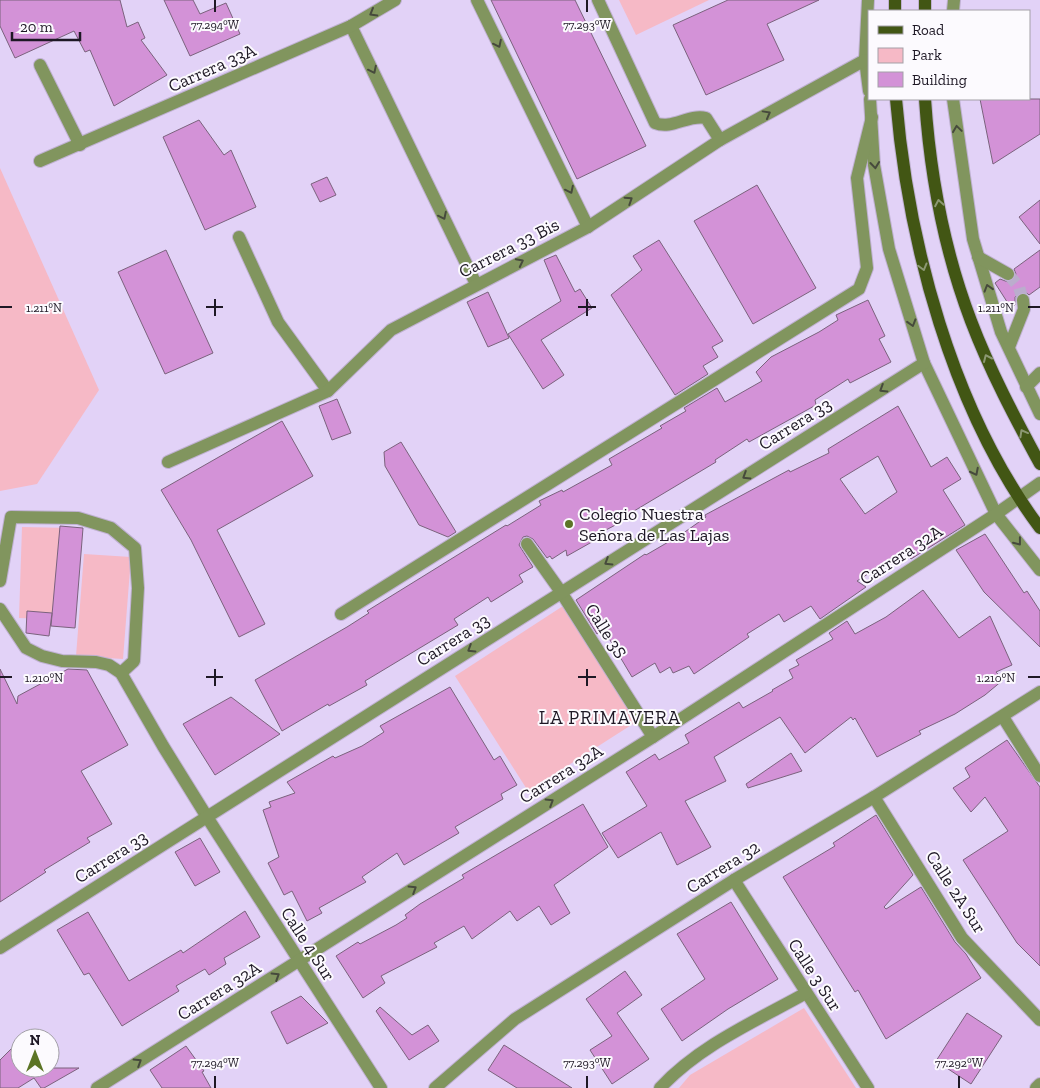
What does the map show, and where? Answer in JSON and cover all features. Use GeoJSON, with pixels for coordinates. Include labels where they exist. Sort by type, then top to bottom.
{"type":"FeatureCollection","features":[{"type":"Feature","properties":{"kind":"main road"},"geometry":{"type":"LineString","coordinates":[[896,100],[901,157],[914,235],[936,312],[986,438],[1018,498],[1040,528]]}},
{"type":"Feature","properties":{"kind":"main road"},"geometry":{"type":"LineString","coordinates":[[925,100],[929,146],[945,235],[971,320],[1006,403],[1040,464]]}},
{"type":"Feature","properties":{"kind":"street","name":"Carrera 33A"},"geometry":{"type":"LineString","coordinates":[[40,161],[351,26],[395,0]]}},
{"type":"Feature","properties":{"kind":"street"},"geometry":{"type":"LineString","coordinates":[[477,0],[588,227]]}},
{"type":"Feature","properties":{"kind":"street"},"geometry":{"type":"LineString","coordinates":[[598,0],[655,123],[662,126],[694,117],[706,118],[720,140]]}},
{"type":"Feature","properties":{"kind":"street"},"geometry":{"type":"LineString","coordinates":[[868,0],[865,60],[868,83]]}},
{"type":"Feature","properties":{"kind":"street"},"geometry":{"type":"LineString","coordinates":[[351,26],[476,284]]}},
{"type":"Feature","properties":{"kind":"street","name":"Carrera 33 Bis"},"geometry":{"type":"LineString","coordinates":[[168,462],[328,391],[391,330],[588,227],[720,140],[865,60]]}},
{"type":"Feature","properties":{"kind":"street"},"geometry":{"type":"LineString","coordinates":[[40,65],[80,145]]}},
{"type":"Feature","properties":{"kind":"street"},"geometry":{"type":"LineString","coordinates":[[870,100],[874,165],[889,249],[924,363],[996,514],[1040,570]]}},
{"type":"Feature","properties":{"kind":"street"},"geometry":{"type":"LineString","coordinates":[[953,100],[972,239],[1001,332],[1040,414]]}},
{"type":"Feature","properties":{"kind":"street"},"geometry":{"type":"LineString","coordinates":[[341,614],[859,289],[867,268],[857,178],[872,117]]}},
{"type":"Feature","properties":{"kind":"street"},"geometry":{"type":"LineString","coordinates":[[239,237],[278,322],[328,391]]}},
{"type":"Feature","properties":{"kind":"street"},"geometry":{"type":"LineString","coordinates":[[978,257],[1008,274]]}},
{"type":"Feature","properties":{"kind":"street"},"geometry":{"type":"LineString","coordinates":[[1009,347],[1024,309],[1023,300]]}},
{"type":"Feature","properties":{"kind":"street","name":"Carrera 33"},"geometry":{"type":"LineString","coordinates":[[0,948],[924,363]]}},
{"type":"Feature","properties":{"kind":"street"},"geometry":{"type":"LineString","coordinates":[[1026,387],[1040,373]]}},
{"type":"Feature","properties":{"kind":"street","name":"Carrera 32A"},"geometry":{"type":"LineString","coordinates":[[97,1088],[118,1082],[298,962],[653,737],[996,514],[1040,483]]}},
{"type":"Feature","properties":{"kind":"street"},"geometry":{"type":"LineString","coordinates":[[0,581],[11,516],[78,518],[111,528],[135,548],[138,588],[134,661],[121,673],[109,665],[96,662],[62,661],[42,656],[26,648],[0,610]]}},
{"type":"Feature","properties":{"kind":"street","name":"Calle 3S"},"geometry":{"type":"LineString","coordinates":[[527,544],[561,592],[653,737]]}},
{"type":"Feature","properties":{"kind":"street","name":"Calle 4 Sur"},"geometry":{"type":"LineString","coordinates":[[121,673],[207,817],[298,962],[381,1088]]}},
{"type":"Feature","properties":{"kind":"street","name":"Carrera 32"},"geometry":{"type":"LineString","coordinates":[[435,1088],[515,1019],[734,880],[874,797],[1040,692]]}},
{"type":"Feature","properties":{"kind":"street"},"geometry":{"type":"LineString","coordinates":[[1003,717],[1040,776]]}},
{"type":"Feature","properties":{"kind":"street","name":"Calle 2A Sur"},"geometry":{"type":"LineString","coordinates":[[874,797],[962,938],[1040,1020]]}},
{"type":"Feature","properties":{"kind":"street","name":"Calle 3 Sur"},"geometry":{"type":"LineString","coordinates":[[734,880],[868,1088]]}},
{"type":"Feature","properties":{"kind":"street"},"geometry":{"type":"LineString","coordinates":[[660,1088],[680,1068],[702,1052],[806,993]]}},
{"type":"Feature","properties":{"kind":"street"},"geometry":{"type":"LineString","coordinates":[[1036,1088],[1040,1084]]}},
{"type":"Feature","properties":{"kind":"green space"},"geometry":{"type":"Polygon","coordinates":[[[619,0],[709,0],[636,35],[619,0]]]}},
{"type":"Feature","properties":{"kind":"green space"},"geometry":{"type":"Polygon","coordinates":[[[0,168],[99,390],[37,484],[0,491],[0,168]]]}},
{"type":"Feature","properties":{"kind":"green space"},"geometry":{"type":"Polygon","coordinates":[[[22,527],[71,528],[68,620],[19,618],[22,527]]]}},
{"type":"Feature","properties":{"kind":"green space"},"geometry":{"type":"Polygon","coordinates":[[[84,554],[131,557],[123,659],[76,656],[84,554]]]}},
{"type":"Feature","properties":{"kind":"green space"},"geometry":{"type":"Polygon","coordinates":[[[563,606],[636,722],[528,791],[455,676],[563,606]]]}},
{"type":"Feature","properties":{"kind":"green space"},"geometry":{"type":"Polygon","coordinates":[[[804,1008],[856,1088],[679,1088],[690,1075],[804,1008]]]}},
{"type":"Feature","properties":{"kind":"building"},"geometry":{"type":"Polygon","coordinates":[[[0,0],[120,0],[127,27],[138,22],[145,38],[141,40],[167,75],[114,106],[90,50],[85,52],[74,31],[15,58],[0,26],[0,0]]]}},
{"type":"Feature","properties":{"kind":"building"},"geometry":{"type":"Polygon","coordinates":[[[164,0],[193,0],[200,14],[226,3],[240,34],[190,56],[164,0]]]}},
{"type":"Feature","properties":{"kind":"building"},"geometry":{"type":"Polygon","coordinates":[[[491,0],[575,0],[646,146],[577,179],[491,0]]]}},
{"type":"Feature","properties":{"kind":"building"},"geometry":{"type":"Polygon","coordinates":[[[728,0],[819,0],[767,24],[784,60],[706,95],[673,25],[728,0]]]}},
{"type":"Feature","properties":{"kind":"building"},"geometry":{"type":"Polygon","coordinates":[[[1040,99],[1040,134],[993,164],[980,100],[1040,99]]]}},
{"type":"Feature","properties":{"kind":"building"},"geometry":{"type":"Polygon","coordinates":[[[199,120],[224,155],[231,150],[256,207],[205,230],[163,137],[199,120]]]}},
{"type":"Feature","properties":{"kind":"building"},"geometry":{"type":"Polygon","coordinates":[[[327,177],[336,195],[320,202],[311,184],[327,177]]]}},
{"type":"Feature","properties":{"kind":"building"},"geometry":{"type":"Polygon","coordinates":[[[757,185],[816,288],[753,324],[694,221],[757,185]]]}},
{"type":"Feature","properties":{"kind":"building"},"geometry":{"type":"Polygon","coordinates":[[[1040,200],[1040,244],[1019,217],[1040,200]]]}},
{"type":"Feature","properties":{"kind":"building"},"geometry":{"type":"Polygon","coordinates":[[[659,240],[723,341],[712,347],[718,357],[703,366],[708,374],[675,395],[611,295],[642,270],[633,256],[659,240]]]}},
{"type":"Feature","properties":{"kind":"building"},"geometry":{"type":"Polygon","coordinates":[[[166,250],[213,353],[165,374],[118,272],[166,250]]]}},
{"type":"Feature","properties":{"kind":"building"},"geometry":{"type":"Polygon","coordinates":[[[1040,250],[1040,287],[1029,295],[1026,292],[1019,293],[1015,297],[1015,305],[1011,308],[995,283],[1000,279],[1008,282],[1012,281],[1016,274],[1014,269],[1040,250]]]}},
{"type":"Feature","properties":{"kind":"building"},"geometry":{"type":"Polygon","coordinates":[[[556,255],[575,292],[580,289],[592,308],[541,340],[564,375],[543,389],[508,334],[561,301],[544,260],[556,255]]]}},
{"type":"Feature","properties":{"kind":"building"},"geometry":{"type":"Polygon","coordinates":[[[488,292],[509,338],[488,347],[467,302],[488,292]]]}},
{"type":"Feature","properties":{"kind":"building"},"geometry":{"type":"Polygon","coordinates":[[[868,300],[885,336],[879,339],[891,362],[850,383],[848,379],[815,400],[816,405],[749,442],[747,439],[715,460],[716,462],[624,517],[625,520],[604,531],[606,534],[567,556],[566,550],[552,559],[550,556],[547,558],[533,539],[527,536],[523,537],[519,545],[533,567],[519,575],[523,582],[491,602],[488,597],[454,619],[458,625],[365,681],[367,685],[329,706],[328,704],[282,731],[255,680],[347,627],[369,613],[367,611],[541,505],[539,501],[562,490],[563,492],[612,465],[609,459],[662,428],[660,426],[686,411],[684,408],[717,388],[725,402],[762,381],[756,372],[771,357],[838,320],[836,315],[868,300]]]}},
{"type":"Feature","properties":{"kind":"building"},"geometry":{"type":"Polygon","coordinates":[[[337,399],[351,433],[332,440],[319,406],[337,399]]]}},
{"type":"Feature","properties":{"kind":"building"},"geometry":{"type":"Polygon","coordinates":[[[898,406],[931,467],[947,457],[961,479],[943,490],[965,525],[911,559],[905,550],[857,581],[866,587],[820,619],[811,606],[784,622],[779,614],[747,634],[749,637],[694,674],[689,666],[673,673],[670,667],[660,673],[655,663],[632,677],[604,630],[597,634],[576,600],[645,554],[682,534],[706,517],[705,515],[789,470],[790,472],[829,453],[828,449],[898,406]],[[878,456],[840,479],[865,514],[897,492],[878,456]]]}},
{"type":"Feature","properties":{"kind":"building"},"geometry":{"type":"Polygon","coordinates":[[[282,421],[313,476],[217,530],[265,624],[239,637],[191,540],[161,490],[282,421]]]}},
{"type":"Feature","properties":{"kind":"building"},"geometry":{"type":"Polygon","coordinates":[[[401,442],[456,532],[448,537],[419,525],[385,466],[384,452],[401,442]]]}},
{"type":"Feature","properties":{"kind":"building"},"geometry":{"type":"Polygon","coordinates":[[[60,526],[83,528],[75,628],[51,626],[60,526]]]}},
{"type":"Feature","properties":{"kind":"building"},"geometry":{"type":"Polygon","coordinates":[[[985,534],[1024,593],[1027,591],[1040,611],[1040,647],[984,592],[956,550],[985,534]]]}},
{"type":"Feature","properties":{"kind":"building"},"geometry":{"type":"Polygon","coordinates":[[[923,590],[959,638],[990,616],[1012,665],[996,672],[1003,680],[985,695],[955,714],[919,731],[921,734],[877,757],[855,718],[853,720],[851,717],[805,753],[780,717],[714,757],[726,781],[685,801],[711,847],[677,865],[661,832],[618,858],[602,833],[647,806],[626,772],[655,754],[659,760],[689,743],[685,735],[739,702],[743,708],[793,678],[789,670],[799,665],[796,660],[833,639],[829,633],[847,621],[855,634],[886,617],[923,590]]]}},
{"type":"Feature","properties":{"kind":"building"},"geometry":{"type":"Polygon","coordinates":[[[27,611],[52,613],[49,636],[26,633],[27,611]]]}},
{"type":"Feature","properties":{"kind":"building"},"geometry":{"type":"Polygon","coordinates":[[[0,669],[17,704],[18,696],[68,669],[87,670],[128,745],[81,771],[112,824],[87,838],[90,842],[44,870],[46,872],[0,902],[0,669]]]}},
{"type":"Feature","properties":{"kind":"building"},"geometry":{"type":"Polygon","coordinates":[[[450,687],[494,760],[500,756],[517,785],[501,794],[503,799],[455,827],[459,833],[404,865],[397,853],[362,877],[366,882],[319,908],[322,913],[307,921],[292,891],[284,895],[268,863],[279,857],[263,810],[271,807],[269,802],[295,793],[287,782],[333,756],[335,758],[362,746],[384,732],[380,726],[450,687]]]}},
{"type":"Feature","properties":{"kind":"building"},"geometry":{"type":"Polygon","coordinates":[[[231,697],[280,734],[215,775],[183,724],[231,697]]]}},
{"type":"Feature","properties":{"kind":"building"},"geometry":{"type":"Polygon","coordinates":[[[1007,740],[1040,787],[1040,966],[1017,943],[963,860],[1008,831],[985,797],[971,812],[953,788],[970,777],[965,768],[1007,740]]]}},
{"type":"Feature","properties":{"kind":"building"},"geometry":{"type":"Polygon","coordinates":[[[791,753],[802,771],[748,788],[746,784],[791,753]]]}},
{"type":"Feature","properties":{"kind":"building"},"geometry":{"type":"Polygon","coordinates":[[[583,804],[608,847],[554,885],[570,913],[551,925],[539,906],[517,921],[510,911],[472,939],[464,926],[434,943],[437,947],[381,976],[385,983],[363,998],[336,956],[358,942],[360,944],[396,925],[407,918],[405,915],[420,904],[464,878],[462,875],[583,804]]]}},
{"type":"Feature","properties":{"kind":"building"},"geometry":{"type":"Polygon","coordinates":[[[876,815],[913,875],[884,907],[886,909],[921,887],[955,942],[966,954],[981,978],[886,1039],[858,990],[855,992],[783,877],[835,846],[833,843],[876,815]]]}},
{"type":"Feature","properties":{"kind":"building"},"geometry":{"type":"Polygon","coordinates":[[[200,838],[220,872],[195,886],[175,852],[200,838]]]}},
{"type":"Feature","properties":{"kind":"building"},"geometry":{"type":"Polygon","coordinates":[[[731,902],[778,979],[728,1009],[682,1041],[661,1009],[705,979],[677,934],[731,902]]]}},
{"type":"Feature","properties":{"kind":"building"},"geometry":{"type":"Polygon","coordinates":[[[245,911],[260,937],[224,958],[226,964],[209,975],[205,969],[176,986],[179,991],[122,1026],[89,973],[84,975],[57,930],[88,912],[129,981],[181,950],[183,953],[245,911]]]}},
{"type":"Feature","properties":{"kind":"building"},"geometry":{"type":"Polygon","coordinates":[[[625,971],[642,995],[617,1013],[649,1059],[612,1084],[590,1050],[612,1036],[586,999],[625,971]]]}},
{"type":"Feature","properties":{"kind":"building"},"geometry":{"type":"Polygon","coordinates":[[[301,996],[328,1023],[287,1044],[271,1012],[301,996]]]}},
{"type":"Feature","properties":{"kind":"building"},"geometry":{"type":"Polygon","coordinates":[[[380,1007],[412,1035],[428,1025],[439,1041],[409,1060],[376,1011],[380,1007]]]}},
{"type":"Feature","properties":{"kind":"building"},"geometry":{"type":"Polygon","coordinates":[[[967,1013],[1002,1036],[971,1084],[936,1061],[967,1013]]]}},
{"type":"Feature","properties":{"kind":"building"},"geometry":{"type":"Polygon","coordinates":[[[504,1045],[572,1088],[517,1088],[488,1070],[504,1045]]]}},
{"type":"Feature","properties":{"kind":"building"},"geometry":{"type":"Polygon","coordinates":[[[186,1046],[204,1071],[202,1072],[211,1088],[162,1088],[150,1070],[186,1046]]]}},
{"type":"Feature","properties":{"kind":"building"},"geometry":{"type":"Polygon","coordinates":[[[10,1050],[10,1078],[34,1078],[18,1088],[0,1088],[0,1060],[10,1050]]]}},
{"type":"Feature","properties":{"kind":"building"},"geometry":{"type":"Polygon","coordinates":[[[60,1068],[79,1068],[44,1088],[41,1088],[34,1078],[60,1078],[60,1068]]]}},
{"type":"Feature","properties":{"kind":"tunnel"},"geometry":{"type":"LineString","coordinates":[[1008,274],[1019,287],[1023,300]]}},
{"type":"Feature","properties":{"kind":"place","name":"Colegio Nuestra Señora de Las Lajas"},"geometry":{"type":"Point","coordinates":[569,524]}},
{"type":"Feature","properties":{"kind":"district","name":"LA PRIMAVERA"},"geometry":{"type":"Point","coordinates":[610,717]}}]}
